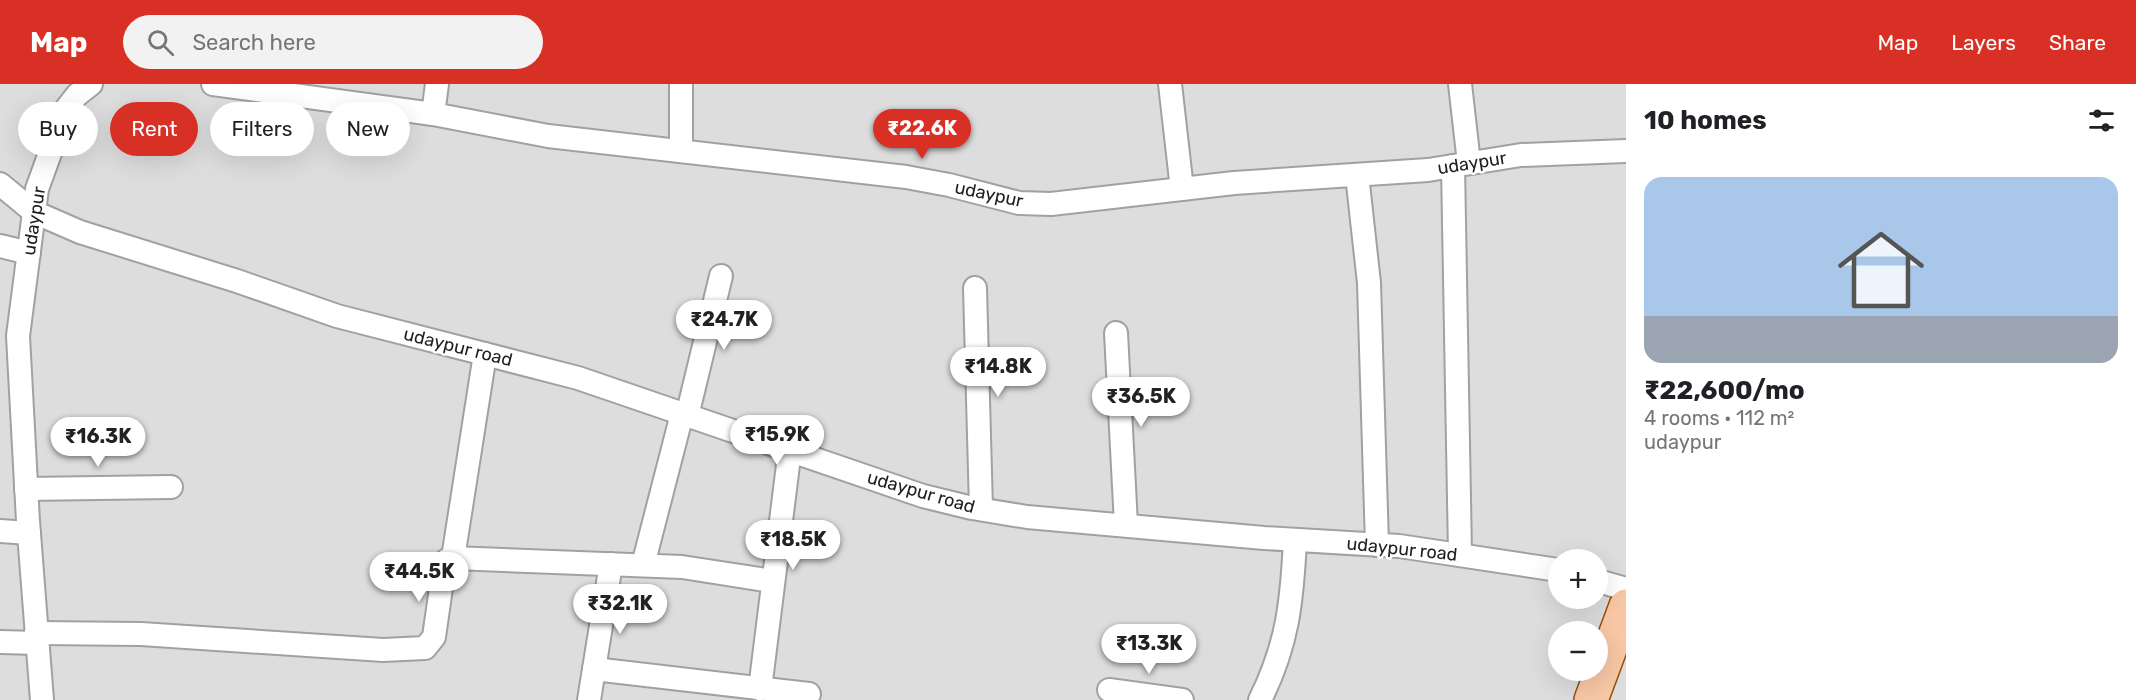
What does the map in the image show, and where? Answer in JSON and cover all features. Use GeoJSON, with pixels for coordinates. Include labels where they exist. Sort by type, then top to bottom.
{"type":"FeatureCollection","features":[{"type":"Feature","properties":{"kind":"main road"},"geometry":{"type":"LineString","coordinates":[[1591,700],[1626,606]]}},
{"type":"Feature","properties":{"kind":"street","name":"udaypur"},"geometry":{"type":"LineString","coordinates":[[42,700],[26,489],[18,336],[38,189],[66,109],[77,95],[91,84]]}},
{"type":"Feature","properties":{"kind":"street","name":"udaypur"},"geometry":{"type":"LineString","coordinates":[[213,84],[433,114],[548,136],[906,177],[949,185],[1019,203],[1051,204],[1234,183],[1357,175],[1461,165],[1521,155],[1626,151]]}},
{"type":"Feature","properties":{"kind":"street"},"geometry":{"type":"LineString","coordinates":[[433,114],[437,84]]}},
{"type":"Feature","properties":{"kind":"street"},"geometry":{"type":"LineString","coordinates":[[681,84],[681,151]]}},
{"type":"Feature","properties":{"kind":"street"},"geometry":{"type":"LineString","coordinates":[[1170,84],[1182,189]]}},
{"type":"Feature","properties":{"kind":"street"},"geometry":{"type":"LineString","coordinates":[[1460,84],[1460,554]]}},
{"type":"Feature","properties":{"kind":"street"},"geometry":{"type":"LineString","coordinates":[[1357,175],[1369,283],[1377,544]]}},
{"type":"Feature","properties":{"kind":"street","name":"udaypur road"},"geometry":{"type":"LineString","coordinates":[[0,184],[34,212],[59,225],[237,280],[320,310],[587,381],[790,449],[883,484],[981,509],[1295,540],[1377,544],[1460,554],[1548,568]]}},
{"type":"Feature","properties":{"kind":"street"},"geometry":{"type":"LineString","coordinates":[[0,246],[29,253]]}},
{"type":"Feature","properties":{"kind":"street"},"geometry":{"type":"LineString","coordinates":[[643,566],[721,276]]}},
{"type":"Feature","properties":{"kind":"street"},"geometry":{"type":"LineString","coordinates":[[975,288],[981,509]]}},
{"type":"Feature","properties":{"kind":"street"},"geometry":{"type":"LineString","coordinates":[[1116,333],[1126,525]]}},
{"type":"Feature","properties":{"kind":"street"},"geometry":{"type":"LineString","coordinates":[[453,558],[484,354]]}},
{"type":"Feature","properties":{"kind":"street"},"geometry":{"type":"LineString","coordinates":[[760,688],[790,449]]}},
{"type":"Feature","properties":{"kind":"street"},"geometry":{"type":"LineString","coordinates":[[26,489],[171,487]]}},
{"type":"Feature","properties":{"kind":"street"},"geometry":{"type":"LineString","coordinates":[[0,531],[29,533]]}},
{"type":"Feature","properties":{"kind":"street"},"geometry":{"type":"LineString","coordinates":[[1260,700],[1284,643],[1292,603],[1295,540]]}},
{"type":"Feature","properties":{"kind":"street"},"geometry":{"type":"LineString","coordinates":[[0,642],[36,638],[141,634],[383,650],[425,648],[434,637],[444,567],[447,560],[453,558],[682,567],[772,581]]}},
{"type":"Feature","properties":{"kind":"street"},"geometry":{"type":"LineString","coordinates":[[589,700],[611,564]]}},
{"type":"Feature","properties":{"kind":"street"},"geometry":{"type":"LineString","coordinates":[[1608,584],[1626,589]]}},
{"type":"Feature","properties":{"kind":"street"},"geometry":{"type":"LineString","coordinates":[[594,669],[809,694]]}},
{"type":"Feature","properties":{"kind":"street"},"geometry":{"type":"LineString","coordinates":[[1109,690],[1182,700]]}},
{"type":"Feature","properties":{"kind":"shaded area"},"geometry":{"type":"Polygon","coordinates":[[[0,84],[1626,84],[1626,700],[0,700],[0,84]]]}}]}
